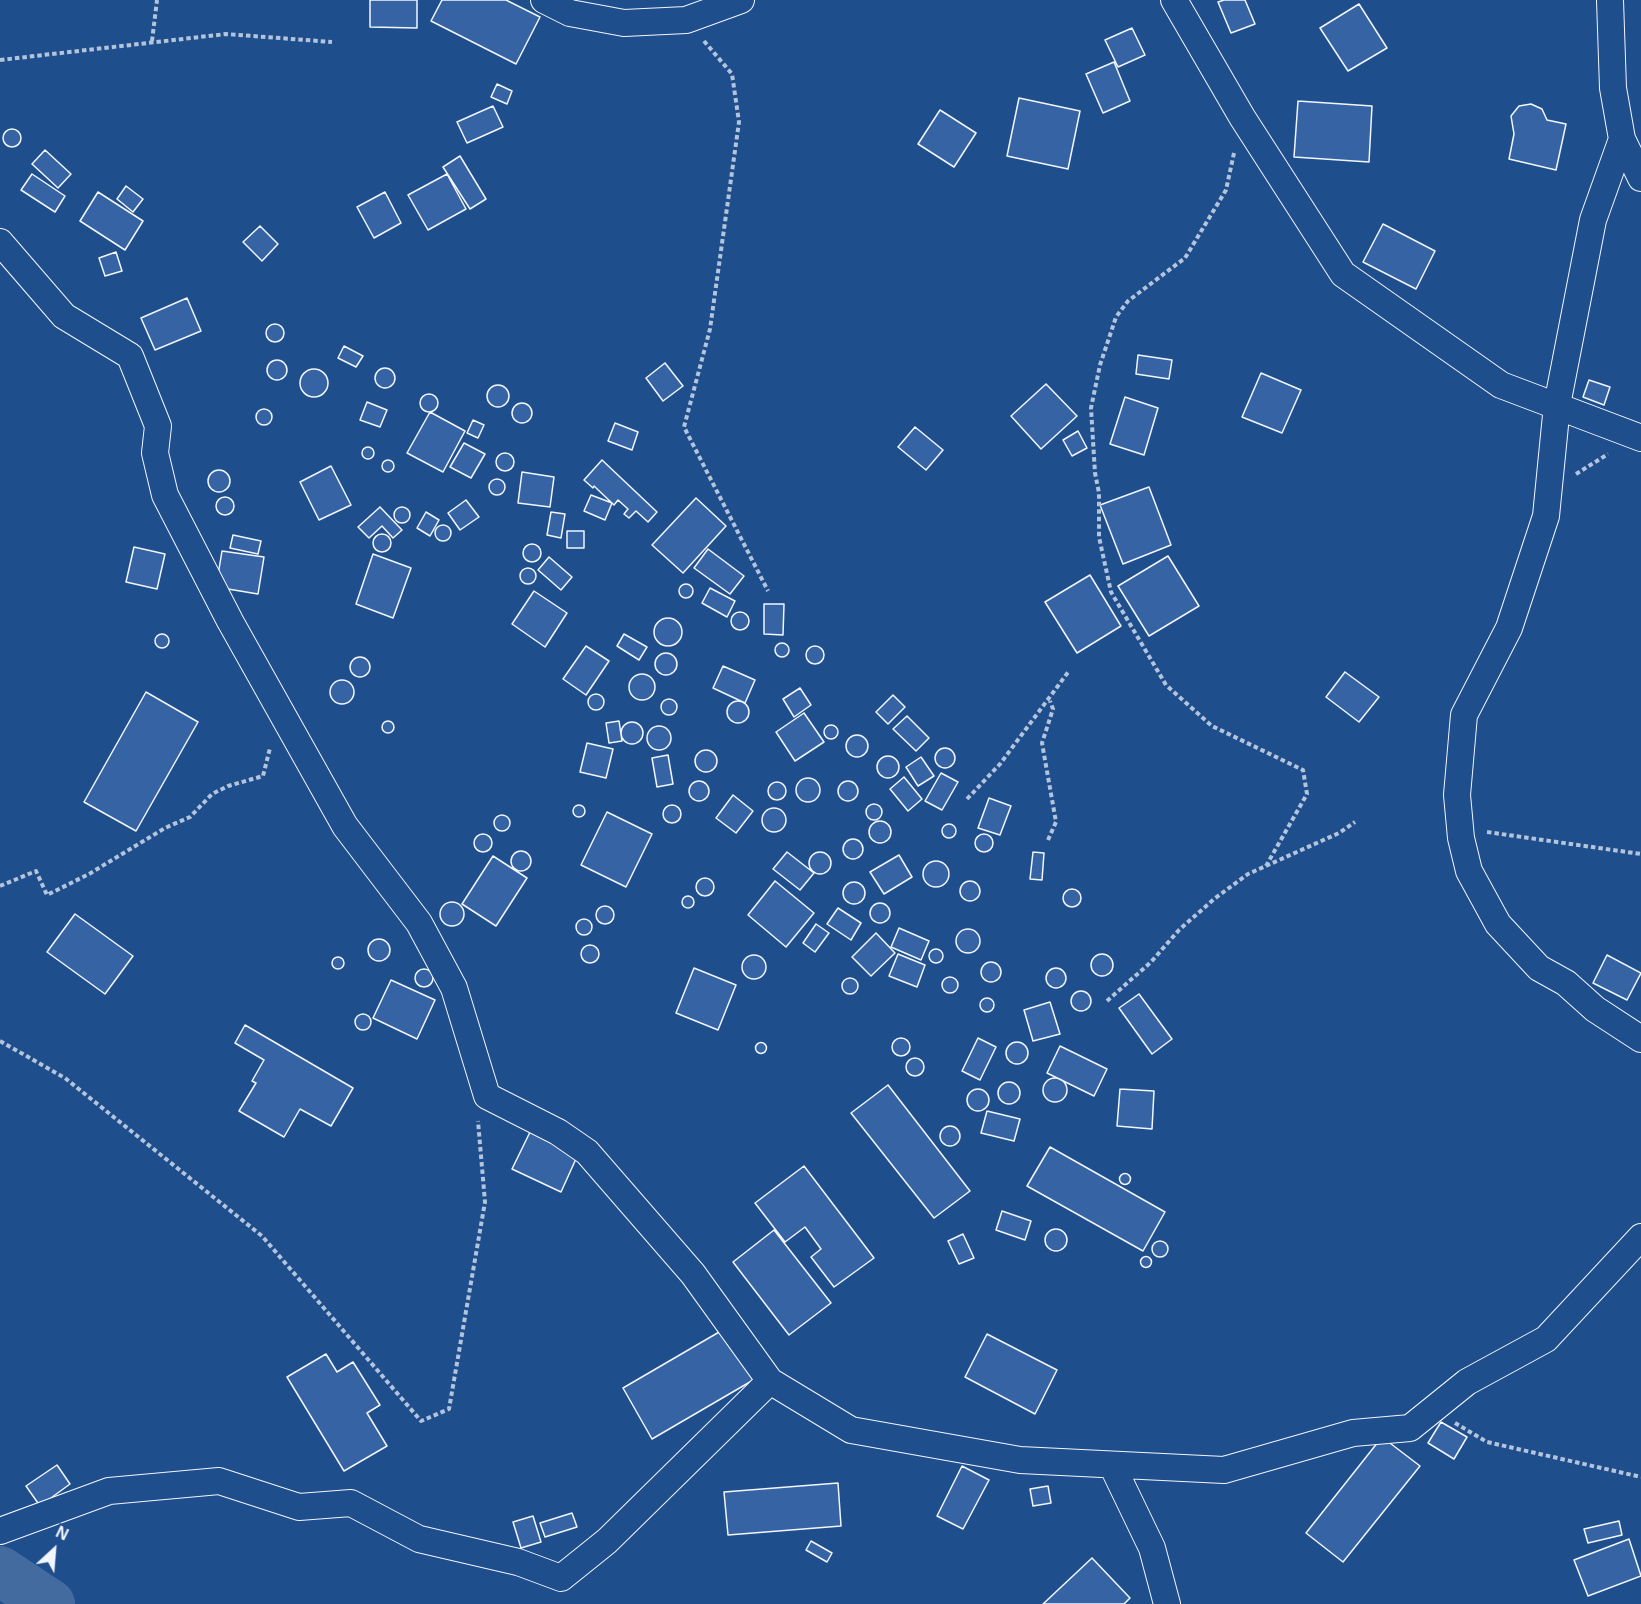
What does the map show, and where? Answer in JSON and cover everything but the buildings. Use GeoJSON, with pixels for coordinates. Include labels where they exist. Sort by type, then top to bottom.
{"type":"FeatureCollection","features":[{"type":"Feature","properties":{"kind":"street"},"geometry":{"type":"LineString","coordinates":[[544,0],[570,13],[624,23],[686,20],[741,0]]}},
{"type":"Feature","properties":{"kind":"street"},"geometry":{"type":"LineString","coordinates":[[1174,0],[1242,117],[1343,274],[1501,385],[1639,437]]}},
{"type":"Feature","properties":{"kind":"street"},"geometry":{"type":"LineString","coordinates":[[1610,0],[1613,88],[1622,140],[1641,178]]}},
{"type":"Feature","properties":{"kind":"street"},"geometry":{"type":"LineString","coordinates":[[1622,140],[1593,220],[1557,405],[1546,516],[1509,628],[1464,715],[1457,795],[1469,872],[1498,924],[1539,968],[1566,983],[1595,1009],[1641,1039]]}},
{"type":"Feature","properties":{"kind":"street"},"geometry":{"type":"LineString","coordinates":[[0,242],[64,316],[130,356],[159,426],[155,453],[165,495],[230,621],[345,826],[419,923],[454,988],[487,1096],[558,1132],[587,1152],[693,1274],[770,1380],[851,1430],[1020,1460],[1224,1470],[1353,1433],[1410,1428],[1467,1383],[1546,1339],[1641,1237]]}},
{"type":"Feature","properties":{"kind":"street"},"geometry":{"type":"LineString","coordinates":[[0,1531],[109,1491],[219,1481],[299,1507],[351,1503],[419,1539],[518,1562],[561,1578],[607,1541],[770,1380]]}},
{"type":"Feature","properties":{"kind":"street"},"geometry":{"type":"LineString","coordinates":[[1112,1465],[1152,1548],[1167,1604]]}},
{"type":"Feature","properties":{"kind":"path"},"geometry":{"type":"LineString","coordinates":[[152,42],[158,0]]}},
{"type":"Feature","properties":{"kind":"path"},"geometry":{"type":"LineString","coordinates":[[686,20],[732,74],[740,122],[710,329],[684,428],[768,591]]}},
{"type":"Feature","properties":{"kind":"path"},"geometry":{"type":"LineString","coordinates":[[0,60],[226,34],[332,42]]}},
{"type":"Feature","properties":{"kind":"path"},"geometry":{"type":"LineString","coordinates":[[1242,117],[1226,190],[1185,258],[1128,301],[1116,317],[1100,365],[1091,408],[1095,473],[1099,493],[1099,537],[1112,592],[1166,685],[1212,726],[1303,770],[1307,794],[1266,866]]}},
{"type":"Feature","properties":{"kind":"path"},"geometry":{"type":"LineString","coordinates":[[1551,481],[1561,483],[1639,437]]}},
{"type":"Feature","properties":{"kind":"path"},"geometry":{"type":"LineString","coordinates":[[968,799],[1000,764],[1050,700],[1069,671]]}},
{"type":"Feature","properties":{"kind":"path"},"geometry":{"type":"LineString","coordinates":[[1048,840],[1056,822],[1042,743],[1053,709],[1050,700]]}},
{"type":"Feature","properties":{"kind":"path"},"geometry":{"type":"LineString","coordinates":[[0,886],[36,871],[46,895],[190,817],[212,794],[228,786],[263,776],[280,710]]}},
{"type":"Feature","properties":{"kind":"path"},"geometry":{"type":"LineString","coordinates":[[1107,1001],[1214,899],[1248,874],[1338,833],[1355,822]]}},
{"type":"Feature","properties":{"kind":"path"},"geometry":{"type":"LineString","coordinates":[[1460,824],[1477,831],[1641,854]]}},
{"type":"Feature","properties":{"kind":"path"},"geometry":{"type":"LineString","coordinates":[[0,1041],[65,1078],[262,1236],[421,1421],[449,1408],[484,1202],[478,1119]]}},
{"type":"Feature","properties":{"kind":"path"},"geometry":{"type":"LineString","coordinates":[[1410,1428],[1455,1422],[1488,1442],[1641,1477]]}},
{"type":"Feature","properties":{"kind":"waterway"},"geometry":{"type":"LineString","coordinates":[[0,1571],[50,1604]]}}]}
